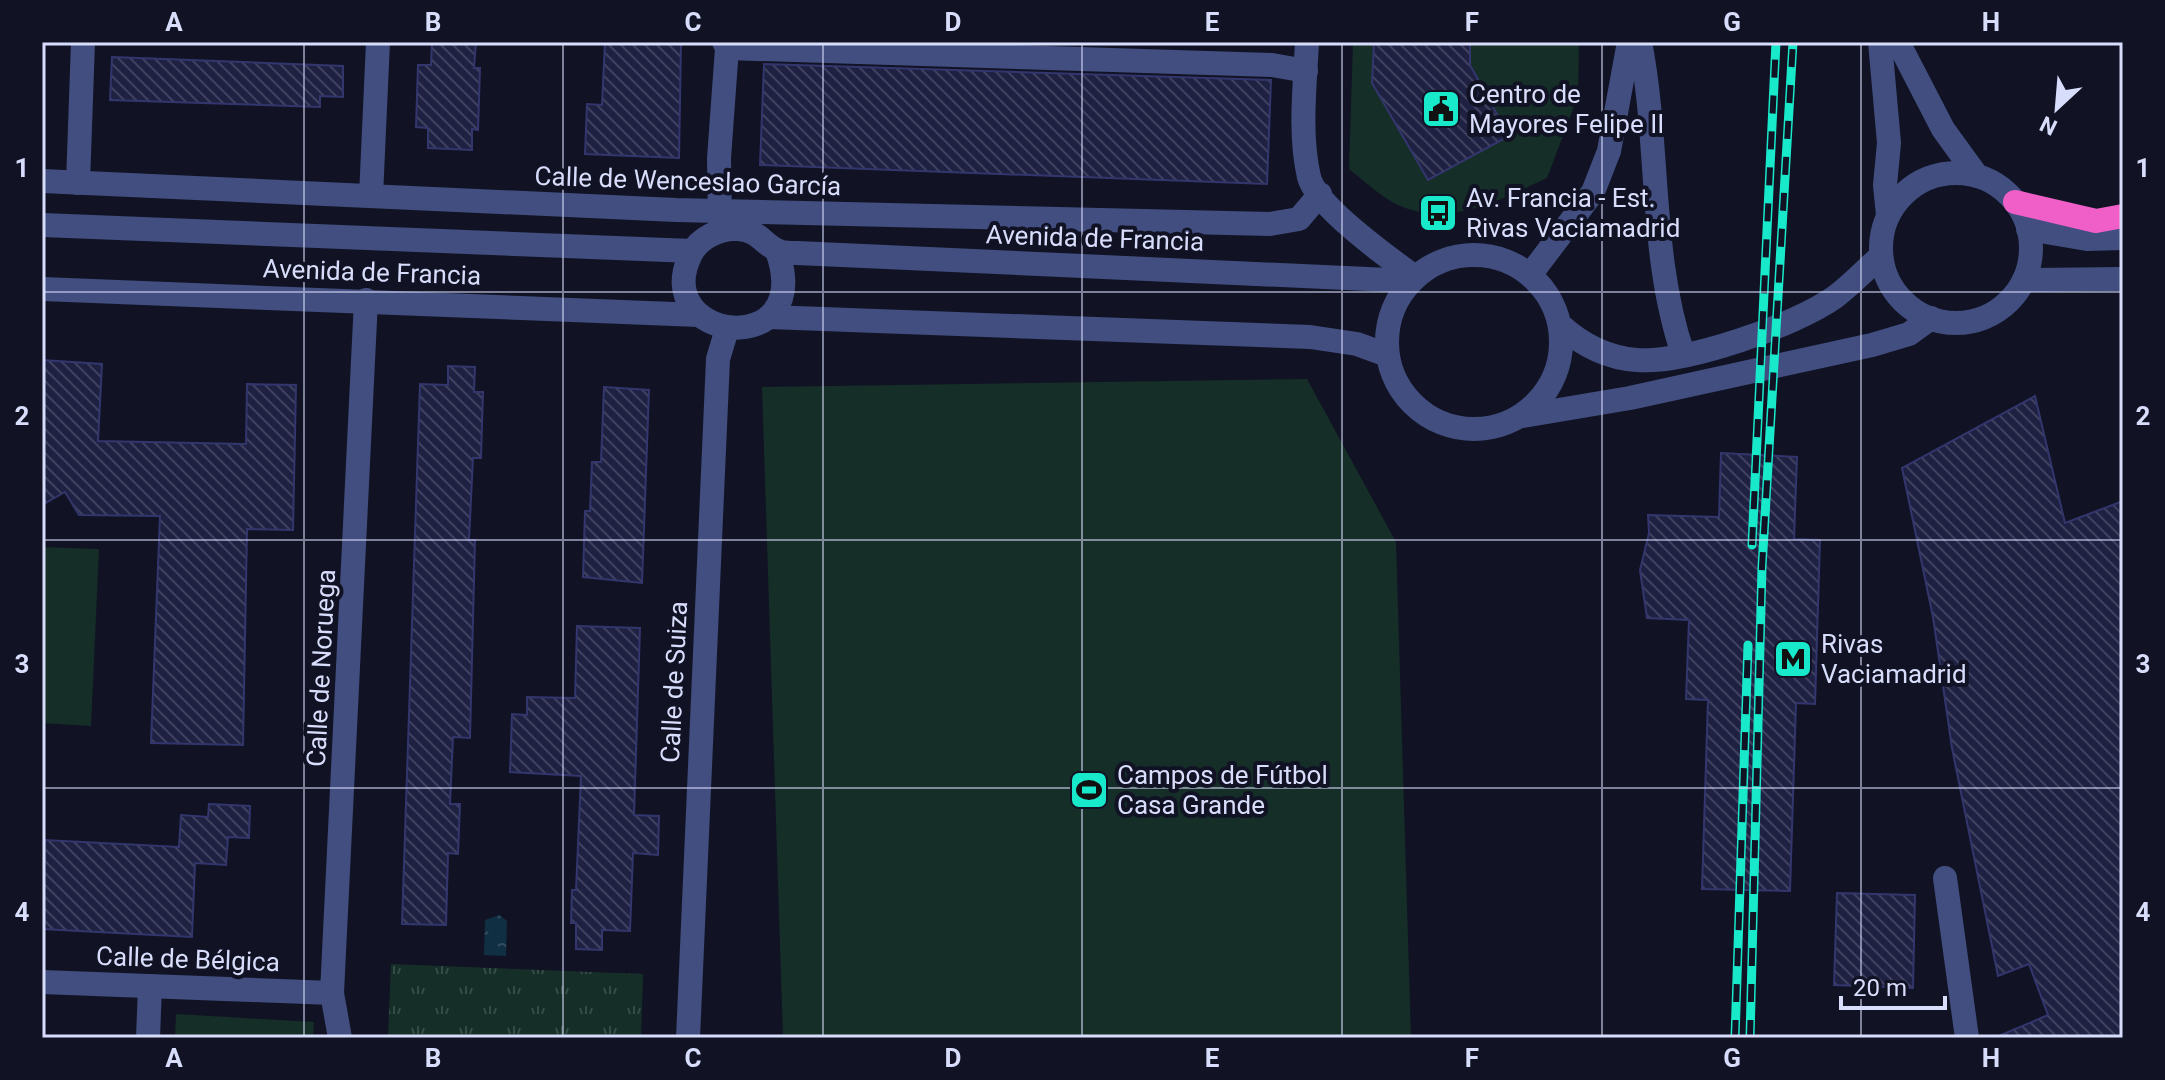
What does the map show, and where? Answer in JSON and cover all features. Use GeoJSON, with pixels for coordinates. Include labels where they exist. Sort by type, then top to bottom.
{"type":"FeatureCollection","features":[{"type":"Feature","properties":{"kind":"highway"},"geometry":{"type":"LineString","coordinates":[[2015,202],[2096,221],[2123,216]]}},
{"type":"Feature","properties":{"kind":"street"},"geometry":{"type":"LineString","coordinates":[[78,183],[83,42]]}},
{"type":"Feature","properties":{"kind":"street"},"geometry":{"type":"LineString","coordinates":[[371,196],[378,42]]}},
{"type":"Feature","properties":{"kind":"street"},"geometry":{"type":"LineString","coordinates":[[1307,42],[1309,180],[1363,239],[1413,279]]}},
{"type":"Feature","properties":{"kind":"street"},"geometry":{"type":"LineString","coordinates":[[1530,275],[1593,192],[1609,151],[1629,42]]}},
{"type":"Feature","properties":{"kind":"street"},"geometry":{"type":"LineString","coordinates":[[1640,42],[1651,95],[1657,199],[1672,321],[1683,354]]}},
{"type":"Feature","properties":{"kind":"street"},"geometry":{"type":"LineString","coordinates":[[1880,42],[1889,143],[1885,185],[1888,215]]}},
{"type":"Feature","properties":{"kind":"street"},"geometry":{"type":"LineString","coordinates":[[1898,42],[1943,129],[1977,176]]}},
{"type":"Feature","properties":{"kind":"street"},"geometry":{"type":"LineString","coordinates":[[699,315],[686,295],[684,273],[692,251],[719,220],[725,45],[1023,49],[1272,65],[1306,71]]}},
{"type":"Feature","properties":{"kind":"street"},"geometry":{"type":"LineString","coordinates":[[1951,173],[1977,176],[1998,186],[2015,202],[2028,229],[2031,254],[2024,280],[2005,304],[1985,317],[1954,323],[1931,318],[1900,298],[1886,274],[1881,256],[1881,239],[1888,215],[1904,194],[1926,179],[1951,173]]}},
{"type":"Feature","properties":{"kind":"street","name":"Calle de Wenceslao García"},"geometry":{"type":"LineString","coordinates":[[42,181],[371,196],[719,220],[1288,224],[1299,219],[1320,194]]}},
{"type":"Feature","properties":{"kind":"street","name":"Avenida de Francia"},"geometry":{"type":"LineString","coordinates":[[719,220],[752,231],[777,251],[1413,279]]}},
{"type":"Feature","properties":{"kind":"street","name":"Avenida de Francia"},"geometry":{"type":"LineString","coordinates":[[42,225],[692,251]]}},
{"type":"Feature","properties":{"kind":"street"},"geometry":{"type":"LineString","coordinates":[[2028,229],[2087,239],[2123,238]]}},
{"type":"Feature","properties":{"kind":"street"},"geometry":{"type":"LineString","coordinates":[[769,317],[782,297],[785,274],[777,251]]}},
{"type":"Feature","properties":{"kind":"street"},"geometry":{"type":"LineString","coordinates":[[1520,417],[1540,400],[1554,377],[1561,352],[1560,325],[1547,294],[1530,275],[1506,261],[1465,255],[1438,262],[1413,279],[1391,315],[1387,355],[1405,396],[1434,420],[1452,427],[1482,429],[1520,417],[1630,398],[1872,345],[1909,334],[1931,318]]}},
{"type":"Feature","properties":{"kind":"street"},"geometry":{"type":"LineString","coordinates":[[1560,325],[1580,343],[1609,355],[1640,361],[1714,348],[1798,316],[1834,297],[1881,256]]}},
{"type":"Feature","properties":{"kind":"street"},"geometry":{"type":"LineString","coordinates":[[2024,280],[2123,279]]}},
{"type":"Feature","properties":{"kind":"street","name":"Avenida de Francia"},"geometry":{"type":"LineString","coordinates":[[42,289],[699,315],[727,329]]}},
{"type":"Feature","properties":{"kind":"street","name":"Calle de Noruega"},"geometry":{"type":"LineString","coordinates":[[340,1038],[332,993],[366,300]]}},
{"type":"Feature","properties":{"kind":"street"},"geometry":{"type":"LineString","coordinates":[[727,329],[742,329],[769,317],[1310,337],[1357,344],[1387,355]]}},
{"type":"Feature","properties":{"kind":"street","name":"Calle de Suiza"},"geometry":{"type":"LineString","coordinates":[[688,1038],[718,359],[727,329]]}},
{"type":"Feature","properties":{"kind":"street"},"geometry":{"type":"LineString","coordinates":[[1945,878],[1967,1038]]}},
{"type":"Feature","properties":{"kind":"street","name":"Calle de Bélgica"},"geometry":{"type":"LineString","coordinates":[[42,982],[332,993]]}},
{"type":"Feature","properties":{"kind":"street"},"geometry":{"type":"LineString","coordinates":[[148,1038],[150,986]]}},
{"type":"Feature","properties":{"kind":"green space"},"geometry":{"type":"Polygon","coordinates":[[[1353,42],[1579,42],[1578,96],[1547,178],[1491,203],[1453,213],[1414,211],[1382,195],[1349,169],[1353,42]]]}},
{"type":"Feature","properties":{"kind":"green space","name":"Campos de Fútbol Casa Grande"},"geometry":{"type":"Polygon","coordinates":[[[1307,379],[1396,542],[1411,1038],[783,1038],[762,387],[1307,379]]]}},
{"type":"Feature","properties":{"kind":"green space"},"geometry":{"type":"Polygon","coordinates":[[[42,547],[99,549],[91,726],[42,723],[42,547]]]}},
{"type":"Feature","properties":{"kind":"green space"},"geometry":{"type":"Polygon","coordinates":[[[391,964],[643,974],[641,1038],[388,1038],[391,964]]]}},
{"type":"Feature","properties":{"kind":"green space"},"geometry":{"type":"Polygon","coordinates":[[[176,1014],[314,1022],[313,1038],[175,1038],[176,1014]]]}},
{"type":"Feature","properties":{"kind":"water"},"geometry":{"type":"Polygon","coordinates":[[[499,915],[507,921],[506,956],[484,955],[485,920],[499,915]]]}},
{"type":"Feature","properties":{"kind":"building"},"geometry":{"type":"Polygon","coordinates":[[[432,42],[476,42],[474,68],[480,68],[478,130],[472,129],[472,150],[428,148],[428,128],[416,127],[418,65],[431,65],[432,42]]]}},
{"type":"Feature","properties":{"kind":"building"},"geometry":{"type":"Polygon","coordinates":[[[605,42],[681,42],[679,158],[585,154],[587,104],[602,105],[605,42]]]}},
{"type":"Feature","properties":{"kind":"building","name":"Centro de Mayores Felipe II"},"geometry":{"type":"Polygon","coordinates":[[[1374,42],[1470,42],[1470,65],[1509,136],[1428,180],[1372,83],[1374,42]]]}},
{"type":"Feature","properties":{"kind":"building"},"geometry":{"type":"Polygon","coordinates":[[[112,57],[343,66],[343,97],[320,96],[320,107],[110,100],[112,57]]]}},
{"type":"Feature","properties":{"kind":"building"},"geometry":{"type":"Polygon","coordinates":[[[764,64],[1271,80],[1267,184],[760,165],[764,64]]]}},
{"type":"Feature","properties":{"kind":"building"},"geometry":{"type":"Polygon","coordinates":[[[42,360],[102,364],[98,441],[246,444],[247,384],[296,385],[293,530],[247,529],[243,745],[151,743],[160,516],[79,515],[65,492],[42,505],[42,360]]]}},
{"type":"Feature","properties":{"kind":"building"},"geometry":{"type":"Polygon","coordinates":[[[448,366],[475,367],[474,392],[483,392],[481,458],[473,458],[469,540],[475,540],[470,738],[453,737],[450,804],[460,804],[458,854],[448,853],[446,925],[402,924],[420,384],[448,385],[448,366]]]}},
{"type":"Feature","properties":{"kind":"building"},"geometry":{"type":"Polygon","coordinates":[[[604,387],[649,390],[642,583],[583,577],[585,511],[590,511],[592,462],[601,462],[604,387]]]}},
{"type":"Feature","properties":{"kind":"building"},"geometry":{"type":"Polygon","coordinates":[[[2035,396],[2065,523],[2123,501],[2123,1038],[1994,1038],[2048,1015],[2029,964],[1998,976],[1952,748],[1933,617],[1902,468],[2035,396]]]}},
{"type":"Feature","properties":{"kind":"building","name":"Rivas Vaciamadrid"},"geometry":{"type":"Polygon","coordinates":[[[1721,453],[1797,457],[1794,539],[1820,540],[1815,704],[1796,703],[1790,891],[1702,889],[1708,700],[1686,699],[1689,620],[1647,618],[1640,570],[1649,533],[1648,515],[1719,517],[1721,453]]]}},
{"type":"Feature","properties":{"kind":"building"},"geometry":{"type":"Polygon","coordinates":[[[577,626],[640,628],[634,815],[659,816],[658,855],[633,853],[630,931],[602,930],[602,950],[576,949],[576,923],[571,923],[572,890],[576,890],[581,776],[510,772],[512,714],[527,715],[527,697],[575,698],[577,626]]]}},
{"type":"Feature","properties":{"kind":"building"},"geometry":{"type":"Polygon","coordinates":[[[209,804],[250,806],[249,838],[228,837],[226,865],[195,863],[192,937],[42,929],[45,840],[179,847],[181,815],[208,817],[209,804]]]}},
{"type":"Feature","properties":{"kind":"building"},"geometry":{"type":"Polygon","coordinates":[[[1837,893],[1915,895],[1913,988],[1834,985],[1837,893]]]}},
{"type":"Feature","properties":{"kind":"railway"},"geometry":{"type":"LineString","coordinates":[[1752,545],[1776,42]]}},
{"type":"Feature","properties":{"kind":"railway"},"geometry":{"type":"LineString","coordinates":[[1750,1038],[1762,567],[1793,42]]}},
{"type":"Feature","properties":{"kind":"railway"},"geometry":{"type":"LineString","coordinates":[[1735,1038],[1748,645]]}},
{"type":"Feature","properties":{"kind":"place","name":"Centro de Mayores Felipe II"},"geometry":{"type":"Point","coordinates":[1441,109]}},
{"type":"Feature","properties":{"kind":"place","name":"Av. Francia - Est. Rivas Vaciamadrid"},"geometry":{"type":"Point","coordinates":[1438,213]}},
{"type":"Feature","properties":{"kind":"place","name":"Rivas Vaciamadrid"},"geometry":{"type":"Point","coordinates":[1793,659]}},
{"type":"Feature","properties":{"kind":"place","name":"Campos de Fútbol Casa Grande"},"geometry":{"type":"Point","coordinates":[1089,790]}}]}
